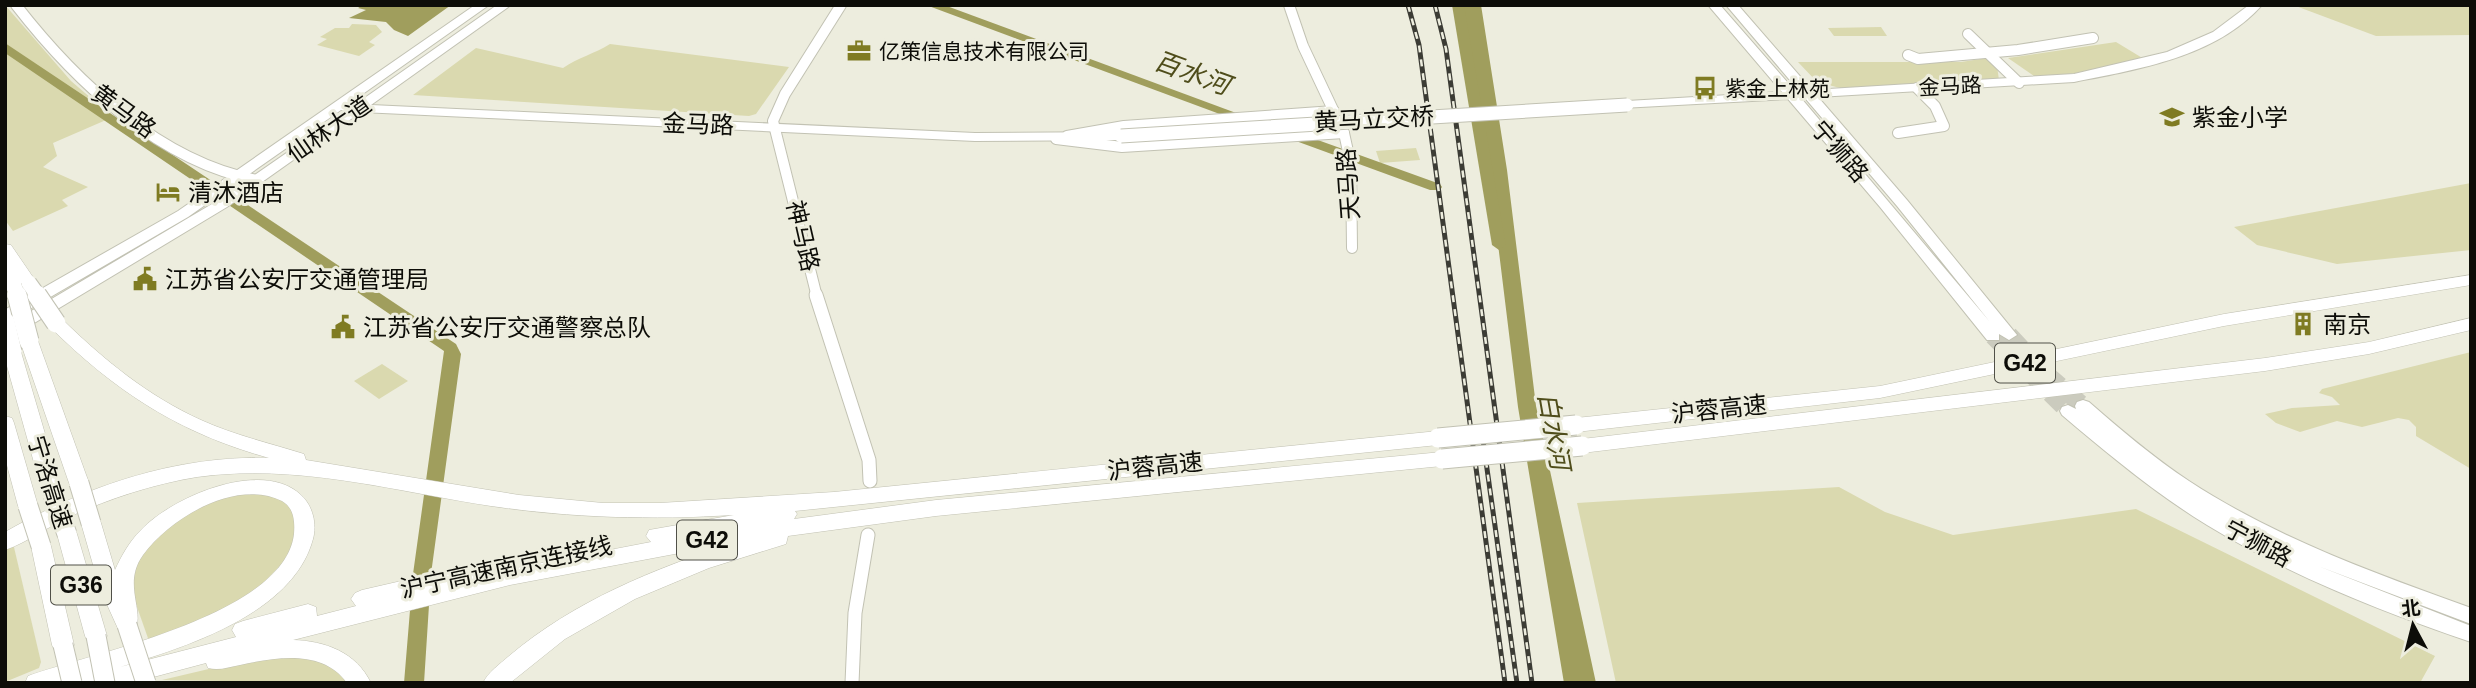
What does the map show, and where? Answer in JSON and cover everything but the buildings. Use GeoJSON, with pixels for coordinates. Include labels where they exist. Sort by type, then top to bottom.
{"type":"FeatureCollection","features":[{"type":"Feature","properties":{"kind":"highway"},"geometry":{"type":"LineString","coordinates":[[5,249],[23,288],[29,341],[79,483],[110,589],[127,625],[146,683]]}},
{"type":"Feature","properties":{"kind":"highway"},"geometry":{"type":"LineString","coordinates":[[5,266],[56,323],[113,377],[171,415],[266,451],[362,475]]}},
{"type":"Feature","properties":{"kind":"highway","name":"沪蓉高速"},"geometry":{"type":"LineString","coordinates":[[960,486],[1880,392],[2224,320],[2471,280]]}},
{"type":"Feature","properties":{"kind":"highway","name":"宁洛高速"},"geometry":{"type":"LineString","coordinates":[[5,323],[8,343],[96,636],[105,683]]}},
{"type":"Feature","properties":{"kind":"highway","name":"沪蓉高速"},"geometry":{"type":"LineString","coordinates":[[982,504],[1582,446],[1893,411],[2054,389],[2210,374],[2338,353],[2471,324]]}},
{"type":"Feature","properties":{"kind":"highway","name":"宁洛高速"},"geometry":{"type":"LineString","coordinates":[[5,424],[41,546],[72,683]]}},
{"type":"Feature","properties":{"kind":"highway","name":"G42"},"geometry":{"type":"LineString","coordinates":[[5,542],[55,516],[107,495],[205,469],[263,465],[362,475],[555,508],[659,511],[792,503],[960,486]]}},
{"type":"Feature","properties":{"kind":"highway","name":"沪宁高速南京连接线"},"geometry":{"type":"LineString","coordinates":[[60,683],[228,634],[730,523],[960,486]]}},
{"type":"Feature","properties":{"kind":"highway"},"geometry":{"type":"LineString","coordinates":[[36,683],[172,640],[222,619],[247,604],[289,567],[302,547],[306,532],[303,510],[292,497],[275,490],[255,489],[216,495],[177,512],[150,532],[130,558],[123,583],[127,625]]}},
{"type":"Feature","properties":{"kind":"highway","name":"G42"},"geometry":{"type":"LineString","coordinates":[[494,683],[520,658],[568,626],[637,587],[727,552],[778,538],[982,504]]}},
{"type":"Feature","properties":{"kind":"highway","name":"沪宁高速南京连接线"},"geometry":{"type":"LineString","coordinates":[[434,588],[510,577],[741,534],[877,514],[982,504]]}},
{"type":"Feature","properties":{"kind":"highway","name":"沪宁高速南京连接线"},"geometry":{"type":"LineString","coordinates":[[94,683],[409,594]]}},
{"type":"Feature","properties":{"kind":"highway"},"geometry":{"type":"LineString","coordinates":[[127,683],[230,657],[295,651],[326,653],[341,658],[353,669],[360,683]]}},
{"type":"Feature","properties":{"kind":"highway"},"geometry":{"type":"LineString","coordinates":[[487,683],[520,658]]}},
{"type":"Feature","properties":{"kind":"main road","name":"仙林大道"},"geometry":{"type":"LineString","coordinates":[[8,343],[243,181],[340,106],[484,5]]}},
{"type":"Feature","properties":{"kind":"main road","name":"仙林大道"},"geometry":{"type":"LineString","coordinates":[[243,181],[356,109],[505,5]]}},
{"type":"Feature","properties":{"kind":"main road","name":"宁狮路"},"geometry":{"type":"LineString","coordinates":[[1714,5],[1993,336]]}},
{"type":"Feature","properties":{"kind":"main road"},"geometry":{"type":"LineString","coordinates":[[1732,5],[1809,95]]}},
{"type":"Feature","properties":{"kind":"main road","name":"金马路"},"geometry":{"type":"LineString","coordinates":[[1627,105],[2074,78],[2118,69],[2191,48],[2221,34],[2256,5]]}},
{"type":"Feature","properties":{"kind":"main road","name":"宁狮路"},"geometry":{"type":"LineString","coordinates":[[1809,95],[1902,203],[2009,335]]}},
{"type":"Feature","properties":{"kind":"main road","name":"黄马立交桥"},"geometry":{"type":"LineString","coordinates":[[1121,136],[1627,105]]}},
{"type":"Feature","properties":{"kind":"main road","name":"金马路"},"geometry":{"type":"LineString","coordinates":[[340,106],[356,109],[1056,139],[1121,136]]}},
{"type":"Feature","properties":{"kind":"main road","name":"仙林大道"},"geometry":{"type":"LineString","coordinates":[[5,316],[216,200]]}},
{"type":"Feature","properties":{"kind":"main road","name":"宁狮路"},"geometry":{"type":"LineString","coordinates":[[2471,616],[2357,574],[2252,527],[2183,486],[2075,409],[2128,462],[2238,534],[2302,566],[2471,634]]}},
{"type":"Feature","properties":{"kind":"street","name":"黄马路"},"geometry":{"type":"LineString","coordinates":[[16,5],[82,79],[112,106],[212,169],[243,181]]}},
{"type":"Feature","properties":{"kind":"street"},"geometry":{"type":"LineString","coordinates":[[773,128],[775,115],[785,94],[841,5]]}},
{"type":"Feature","properties":{"kind":"street","name":"天马路"},"geometry":{"type":"LineString","coordinates":[[1289,5],[1303,46],[1344,133],[1350,159],[1352,248]]}},
{"type":"Feature","properties":{"kind":"street"},"geometry":{"type":"LineString","coordinates":[[1968,34],[2019,83]]}},
{"type":"Feature","properties":{"kind":"street"},"geometry":{"type":"LineString","coordinates":[[1908,55],[1918,59],[1989,54],[2093,38]]}},
{"type":"Feature","properties":{"kind":"street"},"geometry":{"type":"LineString","coordinates":[[1898,133],[1944,126],[1935,106],[1917,88]]}},
{"type":"Feature","properties":{"kind":"street","name":"金马路"},"geometry":{"type":"LineString","coordinates":[[1056,139],[1124,126],[1334,111]]}},
{"type":"Feature","properties":{"kind":"street","name":"神马路"},"geometry":{"type":"LineString","coordinates":[[773,128],[783,153],[817,298],[869,460],[870,481]]}},
{"type":"Feature","properties":{"kind":"street","name":"金马路"},"geometry":{"type":"LineString","coordinates":[[1056,139],[1122,147],[1344,133]]}},
{"type":"Feature","properties":{"kind":"street"},"geometry":{"type":"LineString","coordinates":[[852,683],[855,612],[867,535]]}},
{"type":"Feature","properties":{"kind":"green space"},"geometry":{"type":"Polygon","coordinates":[[[5,5],[71,81],[113,117],[53,143],[57,156],[43,167],[88,187],[62,200],[68,206],[13,231],[5,220],[5,5]]]}},
{"type":"Feature","properties":{"kind":"green space"},"geometry":{"type":"Polygon","coordinates":[[[2293,5],[2471,5],[2471,35],[2376,36],[2293,5]]]}},
{"type":"Feature","properties":{"kind":"green space"},"geometry":{"type":"Polygon","coordinates":[[[352,24],[376,25],[382,32],[369,42],[375,45],[359,56],[317,45],[327,39],[320,37],[335,28],[349,28],[352,24]]]}},
{"type":"Feature","properties":{"kind":"green space"},"geometry":{"type":"Polygon","coordinates":[[[1881,27],[1887,36],[1834,36],[1828,28],[1881,27]]]}},
{"type":"Feature","properties":{"kind":"green space"},"geometry":{"type":"Polygon","coordinates":[[[2116,42],[2144,59],[2114,68],[2037,78],[2008,58],[2116,42]]]}},
{"type":"Feature","properties":{"kind":"green space"},"geometry":{"type":"Polygon","coordinates":[[[610,44],[789,67],[756,114],[749,116],[413,95],[476,48],[563,68],[610,44]]]}},
{"type":"Feature","properties":{"kind":"green space"},"geometry":{"type":"Polygon","coordinates":[[[1987,58],[1997,66],[1999,80],[1840,88],[1817,82],[1798,62],[1961,62],[1987,58]]]}},
{"type":"Feature","properties":{"kind":"green space"},"geometry":{"type":"Polygon","coordinates":[[[1416,148],[1420,160],[1380,163],[1376,151],[1416,148]]]}},
{"type":"Feature","properties":{"kind":"green space"},"geometry":{"type":"Polygon","coordinates":[[[2471,183],[2471,250],[2337,264],[2257,245],[2234,227],[2471,183]]]}},
{"type":"Feature","properties":{"kind":"green space"},"geometry":{"type":"Polygon","coordinates":[[[2471,352],[2471,469],[2416,436],[2416,427],[2409,420],[2398,418],[2362,427],[2337,421],[2300,432],[2276,423],[2265,414],[2292,408],[2340,405],[2332,397],[2319,393],[2322,389],[2471,352]]]}},
{"type":"Feature","properties":{"kind":"green space"},"geometry":{"type":"Polygon","coordinates":[[[382,364],[408,381],[379,399],[354,381],[382,364]]]}},
{"type":"Feature","properties":{"kind":"green space"},"geometry":{"type":"Polygon","coordinates":[[[1839,487],[1885,512],[1953,535],[2136,509],[2435,656],[2420,683],[1616,683],[1577,503],[1839,487]]]}},
{"type":"Feature","properties":{"kind":"green space"},"geometry":{"type":"Polygon","coordinates":[[[244,493],[270,495],[285,501],[294,511],[298,522],[293,552],[246,601],[149,641],[131,590],[140,551],[198,505],[244,493]]]}},
{"type":"Feature","properties":{"kind":"green space"},"geometry":{"type":"Polygon","coordinates":[[[13,543],[41,662],[39,668],[5,682],[5,548],[13,543]]]}},
{"type":"Feature","properties":{"kind":"green space"},"geometry":{"type":"Polygon","coordinates":[[[303,655],[334,664],[348,683],[162,680],[230,664],[303,655]]]}},
{"type":"Feature","properties":{"kind":"shaded area"},"geometry":{"type":"Polygon","coordinates":[[[363,5],[451,5],[408,36],[394,30],[386,22],[349,18],[366,10],[358,8],[363,5]]]}},
{"type":"Feature","properties":{"kind":"shaded area","name":"白水河"},"geometry":{"type":"Polygon","coordinates":[[[1459,5],[1481,5],[1507,170],[1536,406],[1596,683],[1564,683],[1518,407],[1492,195],[1459,5]]]}},
{"type":"Feature","properties":{"kind":"waterway","name":"百水河"},"geometry":{"type":"LineString","coordinates":[[932,5],[1249,120]]}},
{"type":"Feature","properties":{"kind":"waterway"},"geometry":{"type":"LineString","coordinates":[[1458,5],[1499,245]]}},
{"type":"Feature","properties":{"kind":"waterway"},"geometry":{"type":"LineString","coordinates":[[5,47],[450,348],[453,354],[422,574],[414,683]]}},
{"type":"Feature","properties":{"kind":"waterway","name":"百水河"},"geometry":{"type":"LineString","coordinates":[[1290,134],[1435,187]]}},
{"type":"Feature","properties":{"kind":"tunnel"},"geometry":{"type":"LineString","coordinates":[[2009,335],[2045,373],[2083,406]]}},
{"type":"Feature","properties":{"kind":"tunnel"},"geometry":{"type":"LineString","coordinates":[[1993,336],[2068,411]]}},
{"type":"Feature","properties":{"kind":"railway"},"geometry":{"type":"LineString","coordinates":[[1408,5],[1419,45],[1505,683]]}},
{"type":"Feature","properties":{"kind":"railway"},"geometry":{"type":"LineString","coordinates":[[1435,5],[1446,49],[1532,683]]}},
{"type":"Feature","properties":{"kind":"railway"},"geometry":{"type":"LineString","coordinates":[[1482,433],[1517,683]]}},
{"type":"Feature","properties":{"kind":"place","name":"亿策信息技术有限公司"},"geometry":{"type":"Point","coordinates":[859,51]}},
{"type":"Feature","properties":{"kind":"place","name":"紫金上林苑"},"geometry":{"type":"Point","coordinates":[1705,88]}},
{"type":"Feature","properties":{"kind":"place","name":"紫金小学"},"geometry":{"type":"Point","coordinates":[2172,117]}},
{"type":"Feature","properties":{"kind":"place","name":"清沐酒店"},"geometry":{"type":"Point","coordinates":[168,192]}},
{"type":"Feature","properties":{"kind":"place","name":"江苏省公安厅交通管理局"},"geometry":{"type":"Point","coordinates":[145,279]}},
{"type":"Feature","properties":{"kind":"place","name":"南京"},"geometry":{"type":"Point","coordinates":[2303,324]}},
{"type":"Feature","properties":{"kind":"place","name":"江苏省公安厅交通警察总队"},"geometry":{"type":"Point","coordinates":[343,327]}}]}
